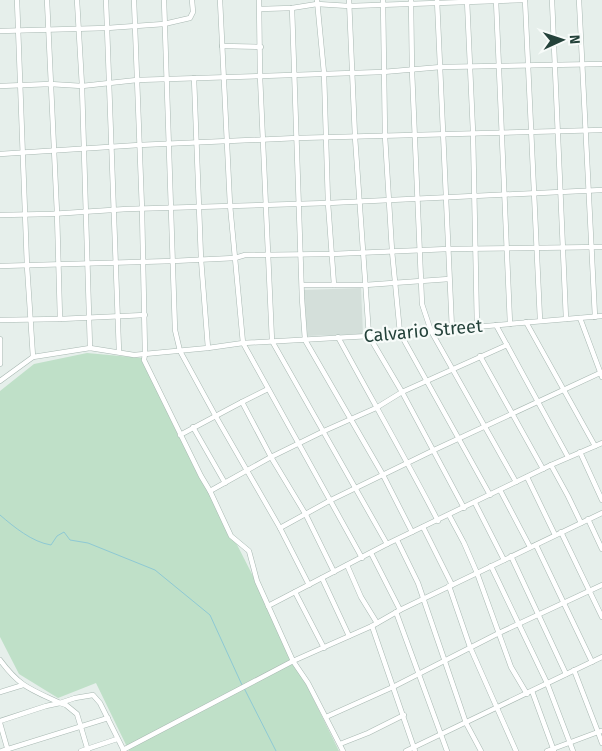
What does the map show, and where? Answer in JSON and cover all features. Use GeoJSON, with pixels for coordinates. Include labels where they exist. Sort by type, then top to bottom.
{"type":"FeatureCollection","features":[{"type":"Feature","properties":{"kind":"street"},"geometry":{"type":"LineString","coordinates":[[0,381],[34,358],[27,266],[17,0]]}},
{"type":"Feature","properties":{"kind":"street"},"geometry":{"type":"LineString","coordinates":[[47,0],[60,319]]}},
{"type":"Feature","properties":{"kind":"street"},"geometry":{"type":"LineString","coordinates":[[77,0],[82,86],[82,149],[90,348]]}},
{"type":"Feature","properties":{"kind":"street"},"geometry":{"type":"LineString","coordinates":[[106,0],[118,352]]}},
{"type":"Feature","properties":{"kind":"street"},"geometry":{"type":"LineString","coordinates":[[134,0],[144,261],[144,360],[231,536],[249,551],[257,581],[293,661],[308,683],[343,751]]}},
{"type":"Feature","properties":{"kind":"street"},"geometry":{"type":"LineString","coordinates":[[164,0],[175,330],[180,351],[280,528],[309,585]]}},
{"type":"Feature","properties":{"kind":"street"},"geometry":{"type":"LineString","coordinates":[[0,32],[164,24],[190,18],[193,12],[192,0]]}},
{"type":"Feature","properties":{"kind":"street"},"geometry":{"type":"LineString","coordinates":[[220,0],[230,205],[243,343],[362,558]]}},
{"type":"Feature","properties":{"kind":"street"},"geometry":{"type":"LineString","coordinates":[[259,0],[260,76],[272,341],[387,544]]}},
{"type":"Feature","properties":{"kind":"street"},"geometry":{"type":"LineString","coordinates":[[349,0],[355,137],[369,336],[402,392],[464,508]]}},
{"type":"Feature","properties":{"kind":"street"},"geometry":{"type":"LineString","coordinates":[[260,9],[292,8],[317,2],[349,6],[383,2],[525,0],[540,320]]}},
{"type":"Feature","properties":{"kind":"street"},"geometry":{"type":"LineString","coordinates":[[552,0],[566,318]]}},
{"type":"Feature","properties":{"kind":"street"},"geometry":{"type":"LineString","coordinates":[[579,0],[586,130],[587,190],[595,316]]}},
{"type":"Feature","properties":{"kind":"street"},"geometry":{"type":"LineString","coordinates":[[437,1],[452,329]]}},
{"type":"Feature","properties":{"kind":"street"},"geometry":{"type":"LineString","coordinates":[[467,1],[473,132],[477,327]]}},
{"type":"Feature","properties":{"kind":"street"},"geometry":{"type":"LineString","coordinates":[[496,1],[510,324]]}},
{"type":"Feature","properties":{"kind":"street"},"geometry":{"type":"LineString","coordinates":[[317,2],[324,73],[328,203],[334,285]]}},
{"type":"Feature","properties":{"kind":"street"},"geometry":{"type":"LineString","coordinates":[[383,2],[385,136],[392,251],[400,333],[490,495]]}},
{"type":"Feature","properties":{"kind":"street"},"geometry":{"type":"LineString","coordinates":[[411,2],[412,71],[422,304],[431,331],[516,482]]}},
{"type":"Feature","properties":{"kind":"street"},"geometry":{"type":"LineString","coordinates":[[292,8],[305,340],[383,475],[412,532]]}},
{"type":"Feature","properties":{"kind":"street"},"geometry":{"type":"LineString","coordinates":[[222,46],[261,47]]}},
{"type":"Feature","properties":{"kind":"street"},"geometry":{"type":"LineString","coordinates":[[0,86],[50,84],[82,86],[137,80],[412,71],[441,67],[602,64]]}},
{"type":"Feature","properties":{"kind":"street"},"geometry":{"type":"LineString","coordinates":[[194,78],[201,260],[208,348]]}},
{"type":"Feature","properties":{"kind":"street"},"geometry":{"type":"LineString","coordinates":[[0,154],[168,143],[415,136],[473,132],[602,130]]}},
{"type":"Feature","properties":{"kind":"street"},"geometry":{"type":"LineString","coordinates":[[0,215],[230,205],[328,203],[505,193],[602,190]]}},
{"type":"Feature","properties":{"kind":"street"},"geometry":{"type":"LineString","coordinates":[[0,266],[201,260],[235,258],[245,254],[332,254],[448,249],[602,247]]}},
{"type":"Feature","properties":{"kind":"street"},"geometry":{"type":"LineString","coordinates":[[302,285],[365,285],[450,279]]}},
{"type":"Feature","properties":{"kind":"street"},"geometry":{"type":"LineString","coordinates":[[0,320],[145,315]]}},
{"type":"Feature","properties":{"kind":"street","name":"Calvario Street"},"geometry":{"type":"LineString","coordinates":[[34,358],[90,348],[134,355],[243,343],[369,336],[602,316]]}},
{"type":"Feature","properties":{"kind":"street"},"geometry":{"type":"LineString","coordinates":[[280,528],[331,500],[408,462],[602,374],[580,318]]}},
{"type":"Feature","properties":{"kind":"street"},"geometry":{"type":"LineString","coordinates":[[526,322],[595,446]]}},
{"type":"Feature","properties":{"kind":"street"},"geometry":{"type":"LineString","coordinates":[[496,325],[568,457]]}},
{"type":"Feature","properties":{"kind":"street"},"geometry":{"type":"LineString","coordinates":[[338,337],[376,408],[408,462],[438,521]]}},
{"type":"Feature","properties":{"kind":"street"},"geometry":{"type":"LineString","coordinates":[[0,339],[0,364]]}},
{"type":"Feature","properties":{"kind":"street"},"geometry":{"type":"LineString","coordinates":[[210,491],[271,457],[376,408],[402,392],[507,345]]}},
{"type":"Feature","properties":{"kind":"street"},"geometry":{"type":"LineString","coordinates":[[480,356],[543,469]]}},
{"type":"Feature","properties":{"kind":"street"},"geometry":{"type":"LineString","coordinates":[[180,435],[215,415],[268,389]]}},
{"type":"Feature","properties":{"kind":"street"},"geometry":{"type":"LineString","coordinates":[[242,402],[271,457],[306,514],[334,572]]}},
{"type":"Feature","properties":{"kind":"street"},"geometry":{"type":"LineString","coordinates":[[193,427],[225,483]]}},
{"type":"Feature","properties":{"kind":"street"},"geometry":{"type":"LineString","coordinates":[[268,606],[387,544],[602,442]]}},
{"type":"Feature","properties":{"kind":"street"},"geometry":{"type":"LineString","coordinates":[[580,452],[602,500]]}},
{"type":"Feature","properties":{"kind":"street"},"geometry":{"type":"LineString","coordinates":[[551,465],[580,523]]}},
{"type":"Feature","properties":{"kind":"street"},"geometry":{"type":"LineString","coordinates":[[527,477],[555,535]]}},
{"type":"Feature","properties":{"kind":"street"},"geometry":{"type":"LineString","coordinates":[[500,490],[530,548]]}},
{"type":"Feature","properties":{"kind":"street"},"geometry":{"type":"LineString","coordinates":[[474,503],[504,560]]}},
{"type":"Feature","properties":{"kind":"street"},"geometry":{"type":"LineString","coordinates":[[8,750],[0,722],[60,702],[93,695],[100,703],[123,750],[293,661],[374,624],[602,512]]}},
{"type":"Feature","properties":{"kind":"street"},"geometry":{"type":"LineString","coordinates":[[449,515],[477,573],[511,667],[527,694]]}},
{"type":"Feature","properties":{"kind":"street"},"geometry":{"type":"LineString","coordinates":[[588,519],[602,549]]}},
{"type":"Feature","properties":{"kind":"street"},"geometry":{"type":"LineString","coordinates":[[423,527],[451,585],[470,647],[516,751]]}},
{"type":"Feature","properties":{"kind":"street"},"geometry":{"type":"LineString","coordinates":[[561,532],[602,617]]}},
{"type":"Feature","properties":{"kind":"street"},"geometry":{"type":"LineString","coordinates":[[397,540],[425,599],[466,723],[481,751]]}},
{"type":"Feature","properties":{"kind":"street"},"geometry":{"type":"LineString","coordinates":[[536,545],[592,662]]}},
{"type":"Feature","properties":{"kind":"street"},"geometry":{"type":"LineString","coordinates":[[372,553],[398,611],[446,751]]}},
{"type":"Feature","properties":{"kind":"street"},"geometry":{"type":"LineString","coordinates":[[511,556],[566,674]]}},
{"type":"Feature","properties":{"kind":"street"},"geometry":{"type":"LineString","coordinates":[[348,565],[374,624],[414,749]]}},
{"type":"Feature","properties":{"kind":"street"},"geometry":{"type":"LineString","coordinates":[[491,566],[547,683],[573,751]]}},
{"type":"Feature","properties":{"kind":"street"},"geometry":{"type":"LineString","coordinates":[[322,578],[349,636]]}},
{"type":"Feature","properties":{"kind":"street"},"geometry":{"type":"LineString","coordinates":[[326,717],[393,687],[470,647],[602,585]]}},
{"type":"Feature","properties":{"kind":"street"},"geometry":{"type":"LineString","coordinates":[[295,592],[324,648]]}},
{"type":"Feature","properties":{"kind":"street"},"geometry":{"type":"LineString","coordinates":[[406,751],[414,749],[441,734],[602,657]]}},
{"type":"Feature","properties":{"kind":"street"},"geometry":{"type":"LineString","coordinates":[[0,660],[12,676],[23,685],[60,702],[77,714],[87,750]]}},
{"type":"Feature","properties":{"kind":"street"},"geometry":{"type":"LineString","coordinates":[[574,670],[600,732],[602,743]]}},
{"type":"Feature","properties":{"kind":"street"},"geometry":{"type":"LineString","coordinates":[[0,692],[23,685]]}},
{"type":"Feature","properties":{"kind":"street"},"geometry":{"type":"LineString","coordinates":[[532,691],[553,750]]}},
{"type":"Feature","properties":{"kind":"street"},"geometry":{"type":"LineString","coordinates":[[340,744],[404,716]]}},
{"type":"Feature","properties":{"kind":"street"},"geometry":{"type":"LineString","coordinates":[[2,751],[108,718]]}},
{"type":"Feature","properties":{"kind":"street"},"geometry":{"type":"LineString","coordinates":[[547,751],[600,732]]}},
{"type":"Feature","properties":{"kind":"street"},"geometry":{"type":"LineString","coordinates":[[81,751],[117,738]]}},
{"type":"Feature","properties":{"kind":"shaded area"},"geometry":{"type":"Polygon","coordinates":[[[361,288],[363,334],[307,336],[304,290],[361,288]]]}},
{"type":"Feature","properties":{"kind":"green space"},"geometry":{"type":"Polygon","coordinates":[[[87,353],[142,358],[254,578],[339,751],[129,751],[96,683],[58,698],[19,674],[0,637],[0,391],[34,364],[87,353]]]}},
{"type":"Feature","properties":{"kind":"waterway"},"geometry":{"type":"LineString","coordinates":[[0,515],[37,541],[51,545],[57,536],[64,532],[70,540],[88,543],[155,570],[210,615],[242,685]]}},
{"type":"Feature","properties":{"kind":"waterway"},"geometry":{"type":"LineString","coordinates":[[244,688],[276,751]]}}]}
